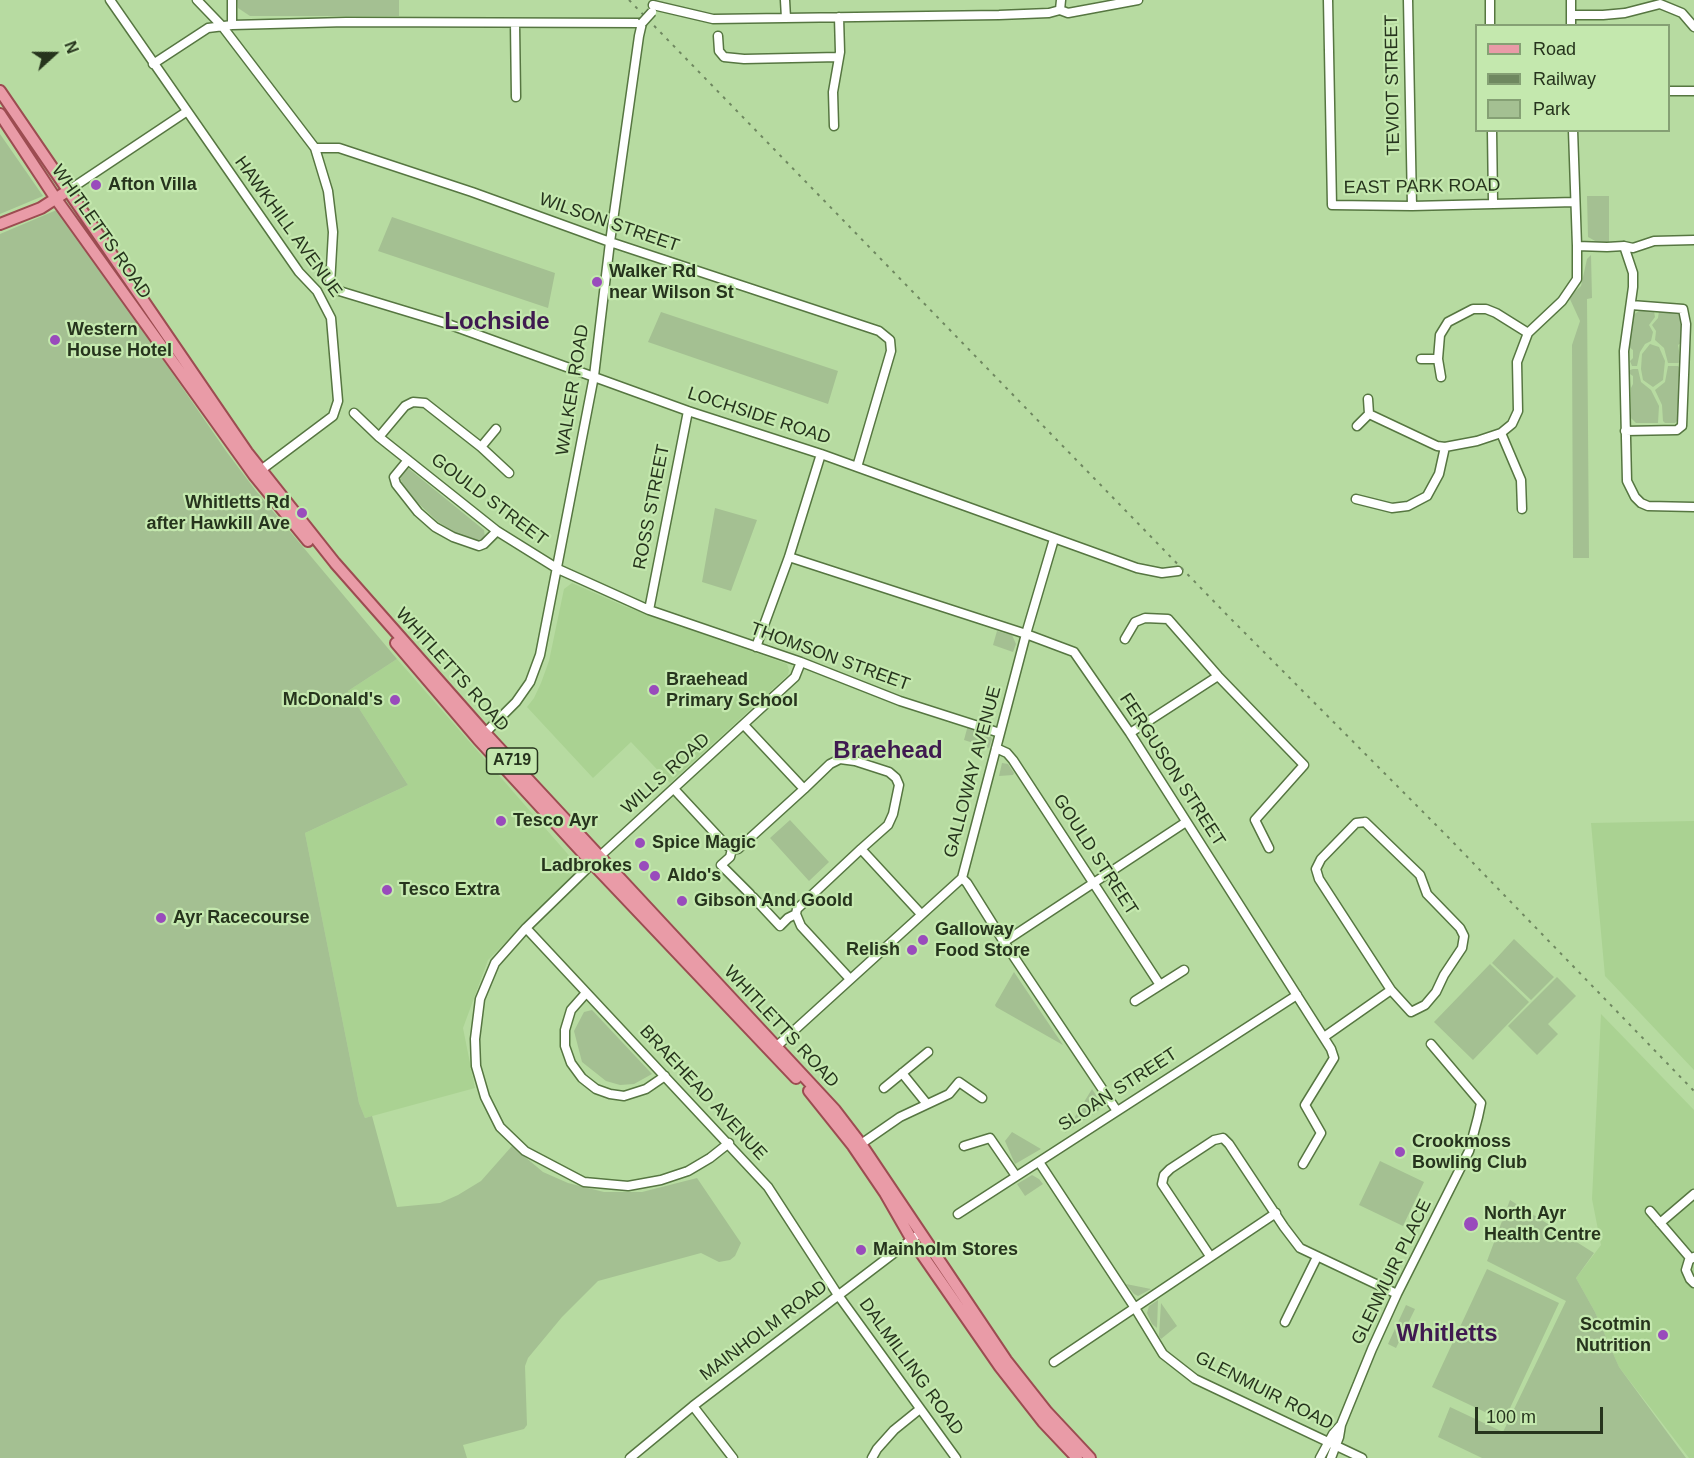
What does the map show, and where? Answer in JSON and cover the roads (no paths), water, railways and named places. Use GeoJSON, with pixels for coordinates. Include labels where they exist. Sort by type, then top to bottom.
{"type":"FeatureCollection","features":[{"type":"Feature","properties":{"kind":"main road","name":"WHITLETTS ROAD"},"geometry":{"type":"LineString","coordinates":[[0,91],[261,470],[334,563],[482,736]]}},
{"type":"Feature","properties":{"kind":"main road","name":"WHITLETTS ROAD"},"geometry":{"type":"LineString","coordinates":[[0,114],[56,199],[254,475],[482,736],[812,1095],[853,1146],[916,1237]]}},
{"type":"Feature","properties":{"kind":"main road"},"geometry":{"type":"LineString","coordinates":[[0,224],[41,208],[69,190]]}},
{"type":"Feature","properties":{"kind":"main road","name":"WHITLETTS ROAD"},"geometry":{"type":"LineString","coordinates":[[596,860],[777,1046],[835,1110],[861,1144],[916,1237],[1000,1367],[1045,1417]]}},
{"type":"Feature","properties":{"kind":"main road","name":"A719"},"geometry":{"type":"LineString","coordinates":[[1045,1417],[1077,1458]]}},
{"type":"Feature","properties":{"kind":"main road","name":"A719"},"geometry":{"type":"LineString","coordinates":[[1045,1417],[1090,1458]]}},
{"type":"Feature","properties":{"kind":"street","name":"HAWKHILL AVENUE"},"geometry":{"type":"LineString","coordinates":[[110,0],[299,272],[317,291],[331,318],[338,401],[333,416],[261,470]]}},
{"type":"Feature","properties":{"kind":"street"},"geometry":{"type":"LineString","coordinates":[[197,0],[222,26],[315,148]]}},
{"type":"Feature","properties":{"kind":"street"},"geometry":{"type":"LineString","coordinates":[[231,0],[232,25]]}},
{"type":"Feature","properties":{"kind":"street"},"geometry":{"type":"LineString","coordinates":[[785,0],[786,18]]}},
{"type":"Feature","properties":{"kind":"street"},"geometry":{"type":"LineString","coordinates":[[1060,10],[1061,0]]}},
{"type":"Feature","properties":{"kind":"street"},"geometry":{"type":"LineString","coordinates":[[153,64],[208,28],[232,25],[346,22],[642,23],[653,6],[713,20],[1049,13],[1060,10],[1068,13],[1138,0]]}},
{"type":"Feature","properties":{"kind":"street","name":"EAST PARK ROAD"},"geometry":{"type":"LineString","coordinates":[[1328,0],[1332,205],[1412,206],[1493,202],[1575,202]]}},
{"type":"Feature","properties":{"kind":"street","name":"TEVIOT STREET"},"geometry":{"type":"LineString","coordinates":[[1408,0],[1412,206]]}},
{"type":"Feature","properties":{"kind":"street"},"geometry":{"type":"LineString","coordinates":[[1490,0],[1490,24]]}},
{"type":"Feature","properties":{"kind":"street"},"geometry":{"type":"LineString","coordinates":[[1571,0],[1571,24]]}},
{"type":"Feature","properties":{"kind":"street"},"geometry":{"type":"LineString","coordinates":[[1571,15],[1625,13],[1660,2],[1682,13],[1694,27]]}},
{"type":"Feature","properties":{"kind":"street"},"geometry":{"type":"LineString","coordinates":[[834,126],[833,92],[839,57],[838,17]]}},
{"type":"Feature","properties":{"kind":"street","name":"WALKER ROAD"},"geometry":{"type":"LineString","coordinates":[[482,736],[516,702],[530,682],[540,656],[594,376],[610,242],[642,23]]}},
{"type":"Feature","properties":{"kind":"street"},"geometry":{"type":"LineString","coordinates":[[514,24],[516,97]]}},
{"type":"Feature","properties":{"kind":"street"},"geometry":{"type":"LineString","coordinates":[[718,36],[720,54],[731,58],[839,57]]}},
{"type":"Feature","properties":{"kind":"street"},"geometry":{"type":"LineString","coordinates":[[1670,91],[1694,91]]}},
{"type":"Feature","properties":{"kind":"street"},"geometry":{"type":"LineString","coordinates":[[69,190],[186,112]]}},
{"type":"Feature","properties":{"kind":"street"},"geometry":{"type":"LineString","coordinates":[[1492,132],[1493,202]]}},
{"type":"Feature","properties":{"kind":"street"},"geometry":{"type":"LineString","coordinates":[[1369,414],[1437,446],[1444,447],[1477,441],[1501,433],[1512,424],[1518,411],[1516,362],[1528,333],[1562,301],[1576,279],[1578,246],[1573,132]]}},
{"type":"Feature","properties":{"kind":"street","name":"WILSON STREET"},"geometry":{"type":"LineString","coordinates":[[315,148],[339,148],[472,192],[610,242],[879,331],[890,340],[891,351],[857,467]]}},
{"type":"Feature","properties":{"kind":"street","name":"LOCHSIDE ROAD"},"geometry":{"type":"LineString","coordinates":[[315,148],[329,198],[333,232],[330,285],[336,290],[445,324],[688,411],[821,454],[1137,568],[1162,573],[1178,571]]}},
{"type":"Feature","properties":{"kind":"street"},"geometry":{"type":"LineString","coordinates":[[1578,246],[1633,248],[1654,241],[1694,240]]}},
{"type":"Feature","properties":{"kind":"street"},"geometry":{"type":"LineString","coordinates":[[1624,246],[1633,273],[1624,351],[1627,481],[1635,497],[1648,506],[1694,507]]}},
{"type":"Feature","properties":{"kind":"street"},"geometry":{"type":"LineString","coordinates":[[1625,431],[1677,430],[1682,426],[1686,324],[1683,309],[1631,305]]}},
{"type":"Feature","properties":{"kind":"street"},"geometry":{"type":"LineString","coordinates":[[1441,376],[1438,359],[1440,335],[1448,322],[1473,309],[1486,309],[1496,313],[1528,333]]}},
{"type":"Feature","properties":{"kind":"street"},"geometry":{"type":"LineString","coordinates":[[1421,359],[1438,359]]}},
{"type":"Feature","properties":{"kind":"street"},"geometry":{"type":"LineString","coordinates":[[1357,426],[1369,414],[1368,399]]}},
{"type":"Feature","properties":{"kind":"street"},"geometry":{"type":"LineString","coordinates":[[379,437],[405,406],[413,402],[425,403],[481,447],[509,473]]}},
{"type":"Feature","properties":{"kind":"street","name":"ROSS STREET"},"geometry":{"type":"LineString","coordinates":[[649,610],[688,411]]}},
{"type":"Feature","properties":{"kind":"street","name":"GOULD STREET"},"geometry":{"type":"LineString","coordinates":[[354,413],[379,437],[497,531],[558,569],[649,610]]}},
{"type":"Feature","properties":{"kind":"street"},"geometry":{"type":"LineString","coordinates":[[481,447],[495,429]]}},
{"type":"Feature","properties":{"kind":"street"},"geometry":{"type":"LineString","coordinates":[[1501,433],[1521,480],[1522,509]]}},
{"type":"Feature","properties":{"kind":"street"},"geometry":{"type":"LineString","coordinates":[[1356,499],[1392,508],[1408,506],[1427,496],[1439,474],[1444,447]]}},
{"type":"Feature","properties":{"kind":"street"},"geometry":{"type":"LineString","coordinates":[[756,647],[789,557],[821,454]]}},
{"type":"Feature","properties":{"kind":"street"},"geometry":{"type":"LineString","coordinates":[[408,460],[394,477],[396,484],[418,512],[435,527],[453,537],[479,546],[497,531]]}},
{"type":"Feature","properties":{"kind":"street","name":"GALLOWAY AVENUE"},"geometry":{"type":"LineString","coordinates":[[777,1046],[962,878],[1026,634],[1054,538]]}},
{"type":"Feature","properties":{"kind":"street","name":"FERGUSON STREET"},"geometry":{"type":"LineString","coordinates":[[789,557],[1026,634],[1074,652],[1130,733],[1331,1049],[1334,1058],[1305,1105],[1321,1133],[1303,1164]]}},
{"type":"Feature","properties":{"kind":"street","name":"THOMSON STREET"},"geometry":{"type":"LineString","coordinates":[[649,610],[801,662],[900,701],[1000,733]]}},
{"type":"Feature","properties":{"kind":"street"},"geometry":{"type":"LineString","coordinates":[[1125,639],[1135,622],[1145,618],[1168,619],[1218,676],[1304,765],[1255,820],[1269,848]]}},
{"type":"Feature","properties":{"kind":"street","name":"WILLS ROAD"},"geometry":{"type":"LineString","coordinates":[[729,1143],[688,1171],[661,1180],[628,1186],[584,1182],[525,1151],[500,1127],[485,1097],[476,1066],[476,1029],[480,999],[495,963],[526,928],[596,860],[795,677],[801,662]]}},
{"type":"Feature","properties":{"kind":"street"},"geometry":{"type":"LineString","coordinates":[[1130,733],[1218,676]]}},
{"type":"Feature","properties":{"kind":"street"},"geometry":{"type":"LineString","coordinates":[[744,725],[804,789]]}},
{"type":"Feature","properties":{"kind":"street","name":"GOULD STREET"},"geometry":{"type":"LineString","coordinates":[[996,748],[1007,753],[1013,760],[1160,985]]}},
{"type":"Feature","properties":{"kind":"street"},"geometry":{"type":"LineString","coordinates":[[674,789],[725,844],[732,849],[738,849],[830,765],[840,759],[855,761],[889,772],[896,778],[899,785],[893,814],[888,825],[797,909],[796,914],[780,926],[721,864],[730,857],[732,849]]}},
{"type":"Feature","properties":{"kind":"street"},"geometry":{"type":"LineString","coordinates":[[1004,942],[1186,822]]}},
{"type":"Feature","properties":{"kind":"street"},"geometry":{"type":"LineString","coordinates":[[1365,822],[1373,827],[1420,875],[1427,894],[1460,928],[1464,936],[1462,948],[1436,992],[1425,1005],[1411,1012],[1391,990],[1319,879],[1316,869],[1321,859],[1356,823],[1365,822]]}},
{"type":"Feature","properties":{"kind":"street"},"geometry":{"type":"LineString","coordinates":[[861,849],[921,914]]}},
{"type":"Feature","properties":{"kind":"street"},"geometry":{"type":"LineString","coordinates":[[962,878],[1117,1111]]}},
{"type":"Feature","properties":{"kind":"street"},"geometry":{"type":"LineString","coordinates":[[796,914],[801,926],[850,979]]}},
{"type":"Feature","properties":{"kind":"street","name":"BRAEHEAD AVENUE"},"geometry":{"type":"LineString","coordinates":[[526,928],[768,1187],[838,1295]]}},
{"type":"Feature","properties":{"kind":"street"},"geometry":{"type":"LineString","coordinates":[[1135,1001],[1184,970]]}},
{"type":"Feature","properties":{"kind":"street"},"geometry":{"type":"LineString","coordinates":[[1324,1037],[1391,990]]}},
{"type":"Feature","properties":{"kind":"street"},"geometry":{"type":"LineString","coordinates":[[586,993],[571,1010],[565,1030],[565,1046],[571,1062],[582,1078],[596,1089],[624,1096],[646,1089],[665,1076]]}},
{"type":"Feature","properties":{"kind":"street","name":"SLOAN STREET"},"geometry":{"type":"LineString","coordinates":[[958,1214],[1297,995]]}},
{"type":"Feature","properties":{"kind":"street","name":"GLENMUIR PLACE"},"geometry":{"type":"LineString","coordinates":[[1320,1458],[1332,1444],[1341,1425],[1397,1294],[1469,1151],[1479,1118],[1480,1103],[1431,1044]]}},
{"type":"Feature","properties":{"kind":"street"},"geometry":{"type":"LineString","coordinates":[[884,1088],[928,1052]]}},
{"type":"Feature","properties":{"kind":"street"},"geometry":{"type":"LineString","coordinates":[[902,1073],[927,1104]]}},
{"type":"Feature","properties":{"kind":"street"},"geometry":{"type":"LineString","coordinates":[[861,1144],[900,1117],[950,1094],[959,1082],[982,1098]]}},
{"type":"Feature","properties":{"kind":"street"},"geometry":{"type":"LineString","coordinates":[[964,1146],[990,1138],[1016,1176]]}},
{"type":"Feature","properties":{"kind":"street"},"geometry":{"type":"LineString","coordinates":[[1210,1256],[1162,1184],[1164,1175],[1170,1169],[1214,1140],[1223,1138],[1300,1248],[1397,1294]]}},
{"type":"Feature","properties":{"kind":"street","name":"GLENMUIR ROAD"},"geometry":{"type":"LineString","coordinates":[[1039,1162],[1163,1354],[1195,1379],[1362,1458]]}},
{"type":"Feature","properties":{"kind":"street"},"geometry":{"type":"LineString","coordinates":[[1660,1224],[1694,1194]]}},
{"type":"Feature","properties":{"kind":"street"},"geometry":{"type":"LineString","coordinates":[[1650,1211],[1692,1258],[1686,1270],[1694,1283]]}},
{"type":"Feature","properties":{"kind":"street"},"geometry":{"type":"LineString","coordinates":[[1054,1362],[1276,1213]]}},
{"type":"Feature","properties":{"kind":"street","name":"MAINHOLM ROAD"},"geometry":{"type":"LineString","coordinates":[[630,1458],[693,1406],[916,1237]]}},
{"type":"Feature","properties":{"kind":"street"},"geometry":{"type":"LineString","coordinates":[[1285,1322],[1317,1257]]}},
{"type":"Feature","properties":{"kind":"street","name":"DALMILLING ROAD"},"geometry":{"type":"LineString","coordinates":[[838,1295],[956,1458]]}},
{"type":"Feature","properties":{"kind":"street"},"geometry":{"type":"LineString","coordinates":[[693,1406],[733,1458]]}},
{"type":"Feature","properties":{"kind":"street"},"geometry":{"type":"LineString","coordinates":[[872,1458],[894,1430],[920,1410]]}},
{"type":"Feature","properties":{"kind":"street","name":"GLENMUIR PLACE"},"geometry":{"type":"LineString","coordinates":[[1331,1458],[1332,1444]]}},
{"type":"Feature","properties":{"kind":"railway"},"geometry":{"type":"LineString","coordinates":[[629,0],[1694,1091]]}},
{"type":"Feature","properties":{"kind":"place","name":"Afton Villa"},"geometry":{"type":"Point","coordinates":[96,185]}},
{"type":"Feature","properties":{"kind":"place","name":"Walker Rd near Wilson St"},"geometry":{"type":"Point","coordinates":[597,282]}},
{"type":"Feature","properties":{"kind":"place","name":"Western House Hotel"},"geometry":{"type":"Point","coordinates":[55,340]}},
{"type":"Feature","properties":{"kind":"place","name":"Whitletts Rd after Hawkill Ave"},"geometry":{"type":"Point","coordinates":[302,513]}},
{"type":"Feature","properties":{"kind":"place","name":"Braehead Primary School"},"geometry":{"type":"Point","coordinates":[654,690]}},
{"type":"Feature","properties":{"kind":"place","name":"McDonald's"},"geometry":{"type":"Point","coordinates":[395,700]}},
{"type":"Feature","properties":{"kind":"place","name":"Tesco Ayr"},"geometry":{"type":"Point","coordinates":[501,821]}},
{"type":"Feature","properties":{"kind":"place","name":"Spice Magic"},"geometry":{"type":"Point","coordinates":[640,843]}},
{"type":"Feature","properties":{"kind":"place","name":"Ladbrokes"},"geometry":{"type":"Point","coordinates":[644,866]}},
{"type":"Feature","properties":{"kind":"place","name":"Aldo's"},"geometry":{"type":"Point","coordinates":[655,876]}},
{"type":"Feature","properties":{"kind":"place","name":"Tesco Extra"},"geometry":{"type":"Point","coordinates":[387,890]}},
{"type":"Feature","properties":{"kind":"place","name":"Gibson And Goold"},"geometry":{"type":"Point","coordinates":[682,901]}},
{"type":"Feature","properties":{"kind":"place","name":"Ayr Racecourse"},"geometry":{"type":"Point","coordinates":[161,918]}},
{"type":"Feature","properties":{"kind":"place","name":"Galloway Food Store"},"geometry":{"type":"Point","coordinates":[923,940]}},
{"type":"Feature","properties":{"kind":"place","name":"Relish"},"geometry":{"type":"Point","coordinates":[912,950]}},
{"type":"Feature","properties":{"kind":"place","name":"Crookmoss Bowling Club"},"geometry":{"type":"Point","coordinates":[1400,1152]}},
{"type":"Feature","properties":{"kind":"place","name":"North Ayr Health Centre"},"geometry":{"type":"Point","coordinates":[1471,1224]}},
{"type":"Feature","properties":{"kind":"place","name":"Mainholm Stores"},"geometry":{"type":"Point","coordinates":[861,1250]}},
{"type":"Feature","properties":{"kind":"place","name":"Scotmin Nutrition"},"geometry":{"type":"Point","coordinates":[1663,1335]}},
{"type":"Feature","properties":{"kind":"district","name":"Lochside"},"geometry":{"type":"Point","coordinates":[497,322]}},
{"type":"Feature","properties":{"kind":"district","name":"Braehead"},"geometry":{"type":"Point","coordinates":[888,751]}},
{"type":"Feature","properties":{"kind":"district","name":"Whitletts"},"geometry":{"type":"Point","coordinates":[1447,1334]}}]}
